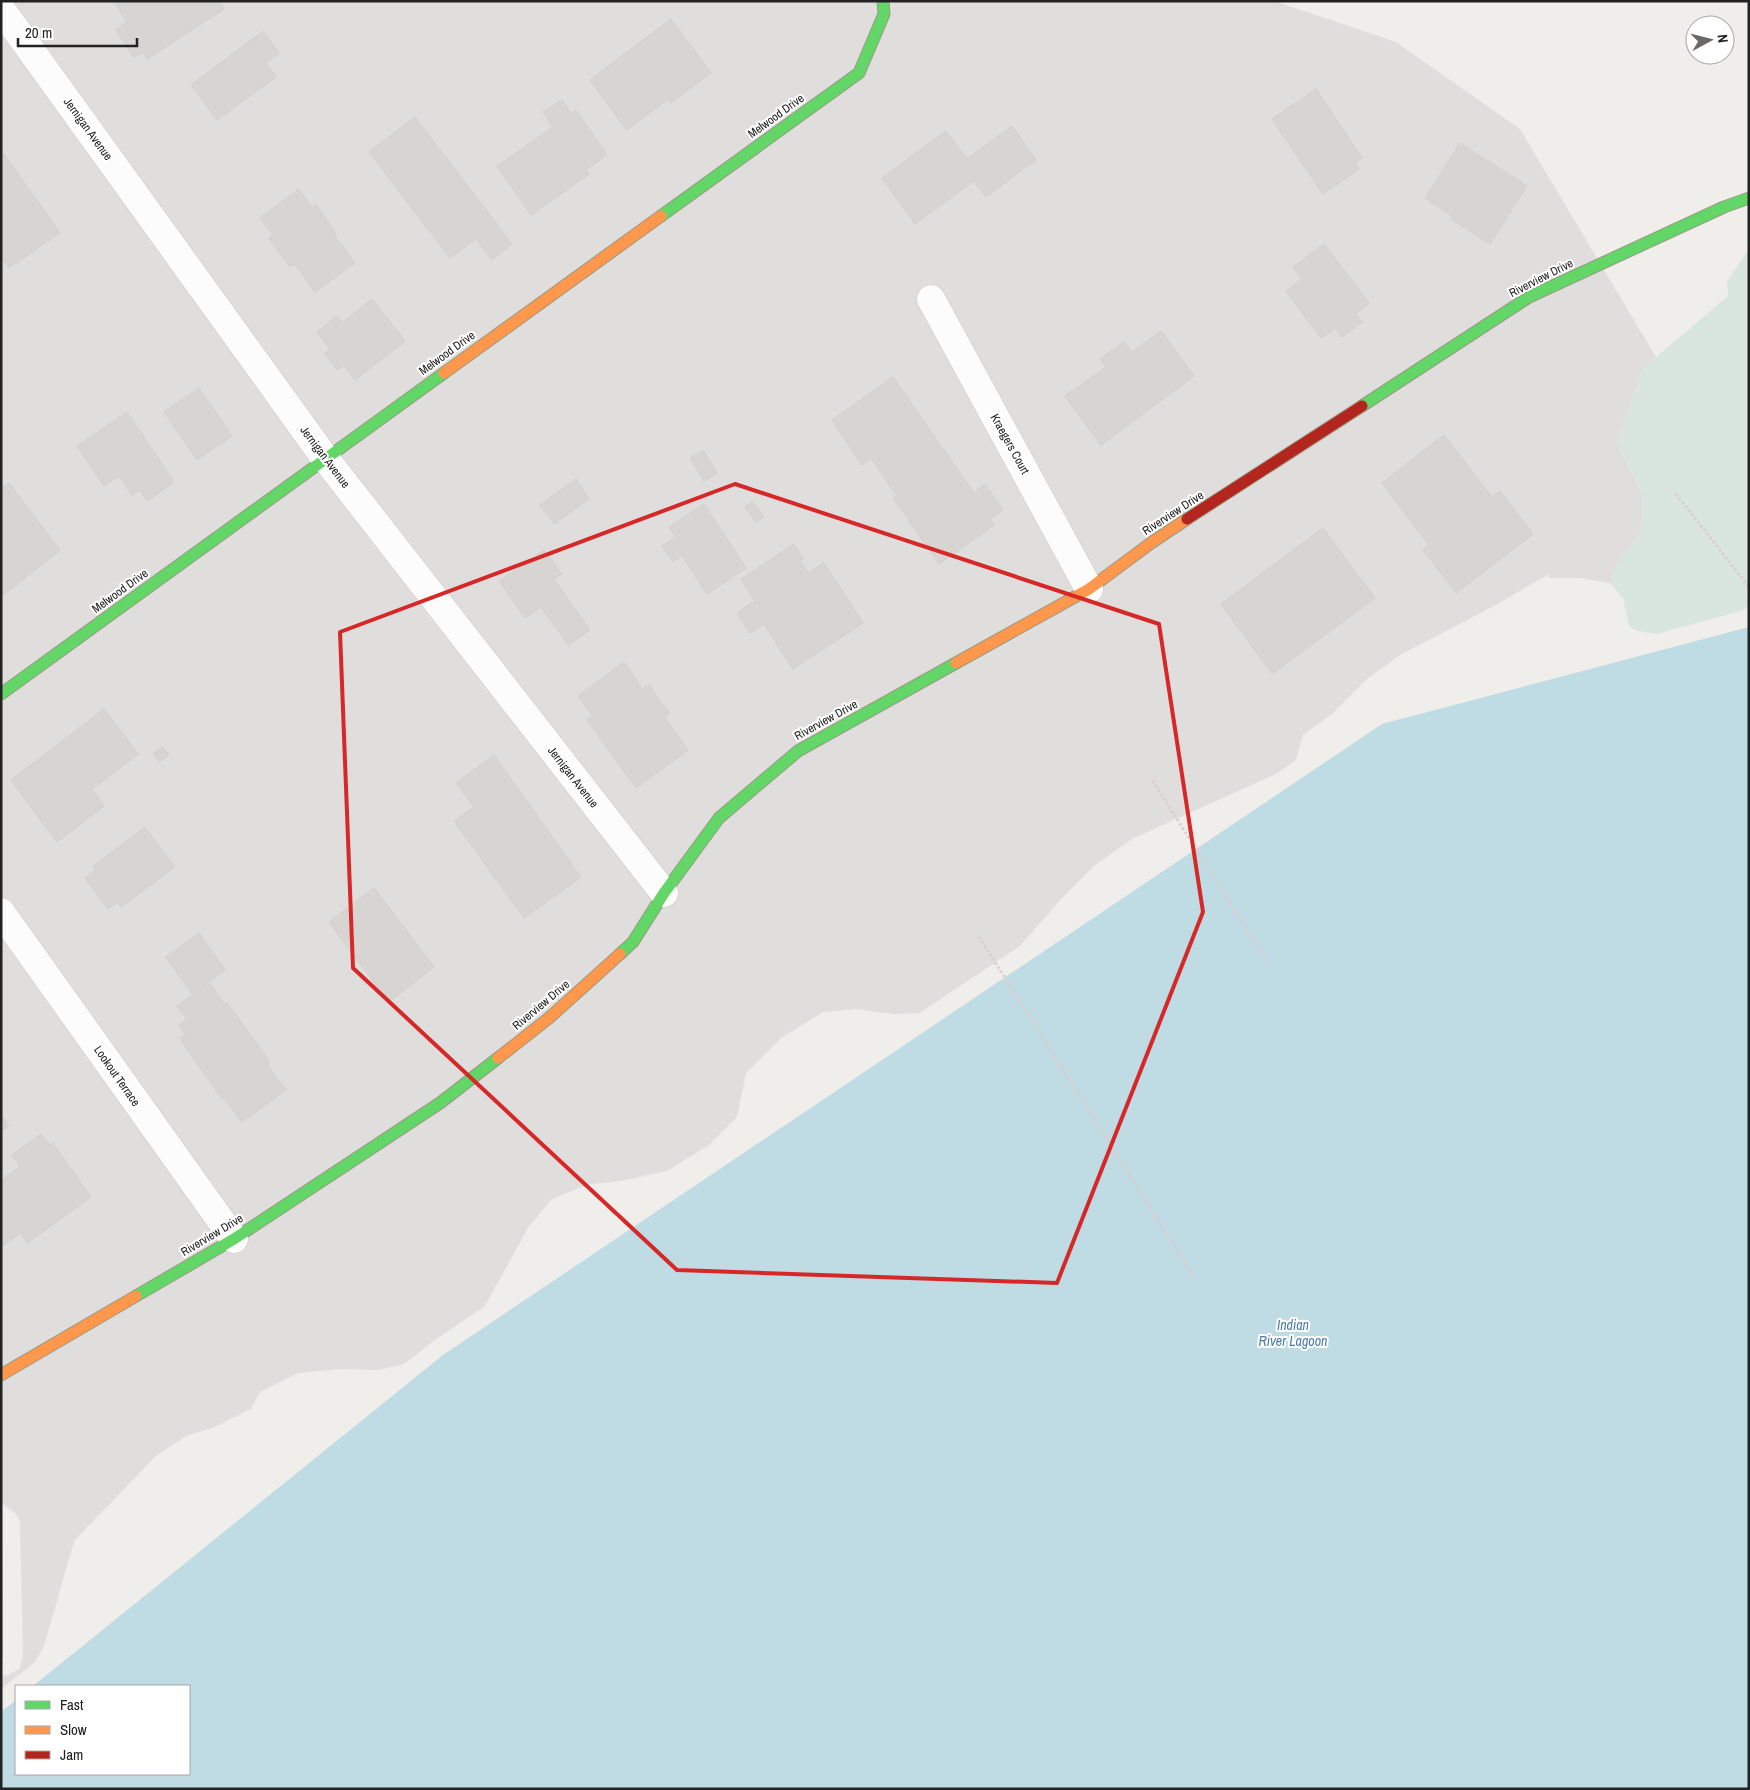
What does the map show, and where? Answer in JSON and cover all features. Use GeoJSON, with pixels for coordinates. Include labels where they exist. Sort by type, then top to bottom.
{"type":"FeatureCollection","features":[{"type":"Feature","properties":{"kind":"street","name":"Melwood Drive"},"geometry":{"type":"LineString","coordinates":[[1,694],[859,73],[884,14],[883,1]]}},
{"type":"Feature","properties":{"kind":"street","name":"Jernigan Avenue"},"geometry":{"type":"LineString","coordinates":[[1,9],[325,458],[664,893]]}},
{"type":"Feature","properties":{"kind":"street","name":"Riverview Drive"},"geometry":{"type":"LineString","coordinates":[[1,1375],[234,1239],[440,1103],[549,1018],[632,942],[664,893],[719,818],[798,751],[1089,589],[1151,543],[1529,297],[1749,198]]}},
{"type":"Feature","properties":{"kind":"street","name":"Kraegers Court"},"geometry":{"type":"LineString","coordinates":[[931,299],[1089,589]]}},
{"type":"Feature","properties":{"kind":"street","name":"Lookout Terrace"},"geometry":{"type":"LineString","coordinates":[[1,912],[234,1239]]}},
{"type":"Feature","properties":{"kind":"path"},"geometry":{"type":"LineString","coordinates":[[1676,494],[1749,587]]}},
{"type":"Feature","properties":{"kind":"path"},"geometry":{"type":"LineString","coordinates":[[1153,781],[1270,966]]}},
{"type":"Feature","properties":{"kind":"path"},"geometry":{"type":"LineString","coordinates":[[979,937],[1194,1277]]}},
{"type":"Feature","properties":{"kind":"highlighted area"},"geometry":{"type":"Polygon","coordinates":[[[735,484],[1159,624],[1203,912],[1057,1283],[677,1270],[353,968],[340,632],[735,484]]]}},
{"type":"Feature","properties":{"kind":"shaded area"},"geometry":{"type":"Polygon","coordinates":[[[1,1],[1274,1],[1396,42],[1520,129],[1656,357],[1643,368],[1617,442],[1643,494],[1641,533],[1621,558],[1610,583],[1580,578],[1548,578],[1549,574],[1494,606],[1402,654],[1368,678],[1332,714],[1303,735],[1296,760],[1276,774],[1132,839],[1094,866],[1061,899],[1020,946],[920,1013],[893,1014],[856,1009],[823,1012],[781,1038],[746,1073],[737,1117],[709,1145],[667,1171],[620,1181],[587,1185],[552,1199],[529,1226],[485,1306],[432,1342],[404,1364],[378,1370],[339,1369],[298,1373],[260,1392],[251,1409],[215,1427],[186,1436],[156,1456],[74,1541],[44,1646],[35,1662],[1,1689],[1,1676],[8,1675],[19,1669],[23,1657],[20,1521],[15,1513],[1,1503],[1,1]]]}},
{"type":"Feature","properties":{"kind":"shaded area"},"geometry":{"type":"Polygon","coordinates":[[[1749,251],[1749,605],[1744,610],[1657,634],[1637,631],[1629,626],[1623,598],[1610,583],[1621,558],[1641,533],[1643,494],[1617,442],[1643,368],[1728,296],[1727,282],[1749,251]]]}},
{"type":"Feature","properties":{"kind":"green space"},"geometry":{"type":"Polygon","coordinates":[[[2,1526],[3,1658],[1,1658],[2,1526]]]}},
{"type":"Feature","properties":{"kind":"water","name":"Indian River Lagoon"},"geometry":{"type":"Polygon","coordinates":[[[1749,627],[1749,1789],[1,1789],[1,1712],[15,1701],[15,1775],[190,1775],[190,1685],[34,1685],[443,1355],[1382,724],[1749,627]]]}},
{"type":"Feature","properties":{"kind":"building"},"geometry":{"type":"Polygon","coordinates":[[[114,1],[219,1],[224,9],[147,59],[143,52],[134,58],[116,30],[127,22],[114,1]]]}},
{"type":"Feature","properties":{"kind":"building"},"geometry":{"type":"Polygon","coordinates":[[[671,19],[711,73],[671,103],[668,99],[627,130],[590,80],[671,19]]]}},
{"type":"Feature","properties":{"kind":"building"},"geometry":{"type":"Polygon","coordinates":[[[263,31],[279,53],[266,63],[276,77],[217,120],[191,85],[263,31]]]}},
{"type":"Feature","properties":{"kind":"building"},"geometry":{"type":"Polygon","coordinates":[[[1316,89],[1362,158],[1355,163],[1359,169],[1323,194],[1272,119],[1316,89]]]}},
{"type":"Feature","properties":{"kind":"building"},"geometry":{"type":"Polygon","coordinates":[[[562,100],[571,114],[576,110],[607,155],[586,169],[589,174],[531,215],[497,166],[553,127],[543,112],[562,100]]]}},
{"type":"Feature","properties":{"kind":"building"},"geometry":{"type":"Polygon","coordinates":[[[415,117],[512,244],[492,260],[476,239],[450,258],[369,152],[415,117]]]}},
{"type":"Feature","properties":{"kind":"building"},"geometry":{"type":"Polygon","coordinates":[[[1012,126],[1036,160],[986,197],[974,181],[915,224],[882,178],[946,131],[967,159],[1012,126]]]}},
{"type":"Feature","properties":{"kind":"building"},"geometry":{"type":"Polygon","coordinates":[[[1460,143],[1527,186],[1490,244],[1451,219],[1453,216],[1425,198],[1460,143]]]}},
{"type":"Feature","properties":{"kind":"building"},"geometry":{"type":"Polygon","coordinates":[[[4,154],[60,233],[9,268],[1,257],[1,156],[4,154]]]}},
{"type":"Feature","properties":{"kind":"building"},"geometry":{"type":"Polygon","coordinates":[[[299,189],[312,208],[316,205],[336,233],[334,235],[355,263],[315,292],[295,264],[290,267],[269,238],[273,235],[260,218],[299,189]]]}},
{"type":"Feature","properties":{"kind":"building"},"geometry":{"type":"Polygon","coordinates":[[[1324,244],[1369,303],[1356,314],[1362,322],[1342,337],[1335,328],[1321,338],[1286,291],[1302,279],[1293,267],[1324,244]]]}},
{"type":"Feature","properties":{"kind":"building"},"geometry":{"type":"Polygon","coordinates":[[[372,299],[405,341],[355,380],[344,365],[337,370],[325,353],[330,349],[317,332],[337,316],[342,323],[372,299]]]}},
{"type":"Feature","properties":{"kind":"building"},"geometry":{"type":"Polygon","coordinates":[[[1161,331],[1194,376],[1101,445],[1065,396],[1106,367],[1100,359],[1124,342],[1132,352],[1161,331]]]}},
{"type":"Feature","properties":{"kind":"building"},"geometry":{"type":"Polygon","coordinates":[[[893,377],[974,493],[985,484],[1003,510],[990,519],[994,525],[939,564],[893,498],[897,496],[871,458],[862,465],[832,420],[893,377]]]}},
{"type":"Feature","properties":{"kind":"building"},"geometry":{"type":"Polygon","coordinates":[[[199,388],[232,436],[197,460],[164,412],[199,388]]]}},
{"type":"Feature","properties":{"kind":"building"},"geometry":{"type":"Polygon","coordinates":[[[127,412],[174,482],[147,501],[140,490],[132,496],[119,476],[104,486],[77,446],[127,412]]]}},
{"type":"Feature","properties":{"kind":"building"},"geometry":{"type":"Polygon","coordinates":[[[1444,435],[1492,497],[1500,491],[1533,534],[1456,593],[1423,550],[1429,545],[1382,483],[1444,435]]]}},
{"type":"Feature","properties":{"kind":"building"},"geometry":{"type":"Polygon","coordinates":[[[703,450],[717,473],[704,481],[690,458],[703,450]]]}},
{"type":"Feature","properties":{"kind":"building"},"geometry":{"type":"Polygon","coordinates":[[[576,479],[589,499],[554,524],[540,505],[576,479]]]}},
{"type":"Feature","properties":{"kind":"building"},"geometry":{"type":"Polygon","coordinates":[[[9,483],[60,550],[1,597],[1,489],[9,483]]]}},
{"type":"Feature","properties":{"kind":"building"},"geometry":{"type":"Polygon","coordinates":[[[753,502],[764,517],[756,522],[745,507],[753,502]]]}},
{"type":"Feature","properties":{"kind":"building"},"geometry":{"type":"Polygon","coordinates":[[[704,504],[746,568],[707,594],[682,555],[673,562],[662,546],[676,537],[669,527],[704,504]]]}},
{"type":"Feature","properties":{"kind":"building"},"geometry":{"type":"Polygon","coordinates":[[[1323,528],[1375,598],[1272,674],[1221,604],[1323,528]]]}},
{"type":"Feature","properties":{"kind":"building"},"geometry":{"type":"Polygon","coordinates":[[[794,544],[804,559],[800,561],[808,573],[824,563],[863,623],[793,669],[764,624],[750,633],[737,613],[755,601],[741,579],[794,544]]]}},
{"type":"Feature","properties":{"kind":"building"},"geometry":{"type":"Polygon","coordinates":[[[544,550],[562,574],[554,579],[590,630],[568,645],[541,607],[525,618],[499,581],[544,550]]]}},
{"type":"Feature","properties":{"kind":"building"},"geometry":{"type":"Polygon","coordinates":[[[624,662],[642,689],[649,685],[669,713],[664,717],[688,750],[636,788],[587,720],[593,716],[578,696],[624,662]]]}},
{"type":"Feature","properties":{"kind":"building"},"geometry":{"type":"Polygon","coordinates":[[[104,709],[138,754],[92,789],[104,806],[57,842],[11,780],[104,709]]]}},
{"type":"Feature","properties":{"kind":"building"},"geometry":{"type":"Polygon","coordinates":[[[163,747],[169,755],[159,762],[153,753],[163,747]]]}},
{"type":"Feature","properties":{"kind":"building"},"geometry":{"type":"Polygon","coordinates":[[[494,755],[581,877],[524,918],[454,821],[474,807],[456,783],[494,755]]]}},
{"type":"Feature","properties":{"kind":"building"},"geometry":{"type":"Polygon","coordinates":[[[145,827],[175,867],[121,907],[118,902],[108,909],[85,878],[95,870],[93,866],[145,827]]]}},
{"type":"Feature","properties":{"kind":"building"},"geometry":{"type":"Polygon","coordinates":[[[374,888],[434,967],[389,1002],[329,922],[374,888]]]}},
{"type":"Feature","properties":{"kind":"building"},"geometry":{"type":"Polygon","coordinates":[[[199,933],[225,970],[205,985],[206,987],[210,984],[225,1005],[227,1003],[270,1062],[267,1064],[286,1090],[242,1122],[223,1097],[222,1099],[180,1039],[185,1035],[179,1025],[187,1019],[177,1006],[193,995],[166,957],[199,933]]]}},
{"type":"Feature","properties":{"kind":"building"},"geometry":{"type":"Polygon","coordinates":[[[1,1115],[9,1125],[1,1131],[1,1115]]]}},
{"type":"Feature","properties":{"kind":"building"},"geometry":{"type":"Polygon","coordinates":[[[41,1134],[49,1145],[53,1143],[91,1197],[27,1243],[20,1233],[1,1247],[1,1180],[20,1167],[12,1155],[41,1134]]]}},
{"type":"Feature","properties":{"kind":"traffic: fast"},"geometry":{"type":"LineString","coordinates":[[661,216],[859,73],[884,14],[883,1]]}},
{"type":"Feature","properties":{"kind":"traffic: fast"},"geometry":{"type":"LineString","coordinates":[[1362,406],[1529,297],[1724,207],[1749,198]]}},
{"type":"Feature","properties":{"kind":"traffic: fast"},"geometry":{"type":"LineString","coordinates":[[1,694],[444,373]]}},
{"type":"Feature","properties":{"kind":"traffic: fast"},"geometry":{"type":"LineString","coordinates":[[620,954],[633,942],[664,893],[719,818],[798,751],[956,663]]}},
{"type":"Feature","properties":{"kind":"traffic: fast"},"geometry":{"type":"LineString","coordinates":[[136,1296],[234,1239],[440,1103],[498,1058]]}},
{"type":"Feature","properties":{"kind":"traffic: slow"},"geometry":{"type":"LineString","coordinates":[[444,373],[661,216]]}},
{"type":"Feature","properties":{"kind":"traffic: slow"},"geometry":{"type":"LineString","coordinates":[[956,663],[1089,589],[1187,519]]}},
{"type":"Feature","properties":{"kind":"traffic: slow"},"geometry":{"type":"LineString","coordinates":[[498,1058],[549,1018],[620,954]]}},
{"type":"Feature","properties":{"kind":"traffic: slow"},"geometry":{"type":"LineString","coordinates":[[1,1375],[136,1296]]}},
{"type":"Feature","properties":{"kind":"traffic: jam"},"geometry":{"type":"LineString","coordinates":[[1187,519],[1362,406]]}}]}
